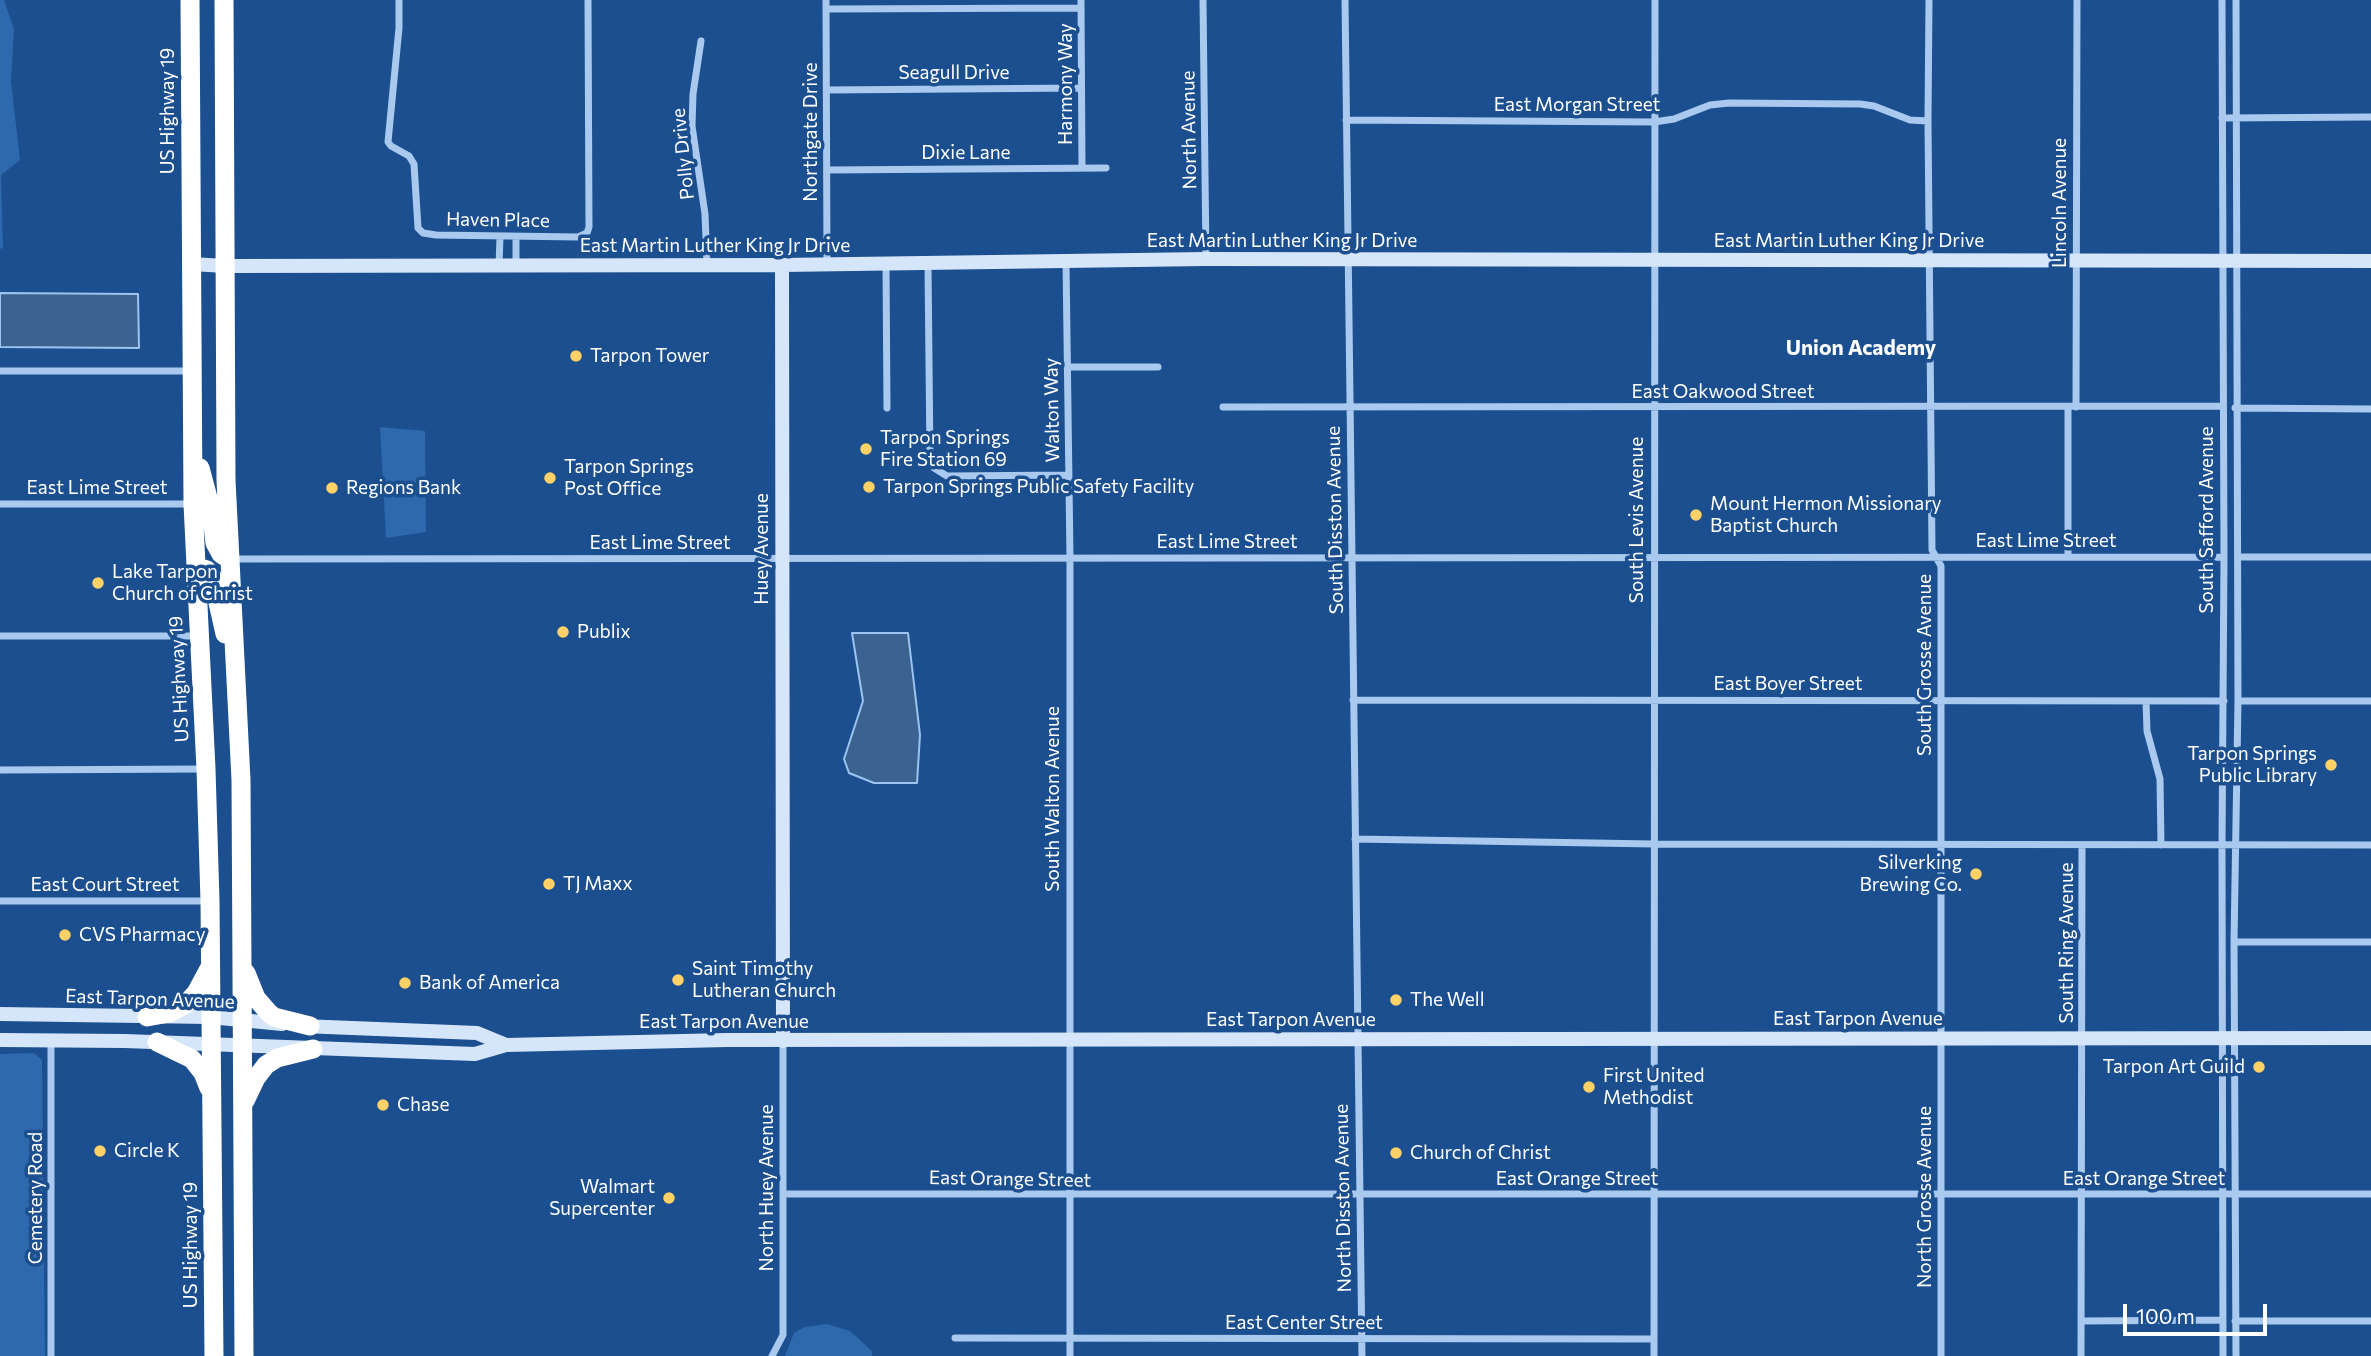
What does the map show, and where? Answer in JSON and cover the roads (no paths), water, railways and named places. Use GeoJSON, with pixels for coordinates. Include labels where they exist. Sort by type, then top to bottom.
{"type":"FeatureCollection","features":[{"type":"Feature","properties":{"kind":"highway","name":"US Highway 19"},"geometry":{"type":"LineString","coordinates":[[190,0],[193,504],[210,901],[214,1356]]}},
{"type":"Feature","properties":{"kind":"highway"},"geometry":{"type":"LineString","coordinates":[[223,0],[225,406],[229,559],[241,780],[244,1356]]}},
{"type":"Feature","properties":{"kind":"highway"},"geometry":{"type":"LineString","coordinates":[[192,440],[211,509],[215,543],[221,554],[229,559]]}},
{"type":"Feature","properties":{"kind":"highway"},"geometry":{"type":"LineString","coordinates":[[195,567],[207,569],[215,583],[218,607],[236,672]]}},
{"type":"Feature","properties":{"kind":"highway"},"geometry":{"type":"LineString","coordinates":[[242,963],[256,998],[269,1013],[274,1017],[310,1026]]}},
{"type":"Feature","properties":{"kind":"highway"},"geometry":{"type":"LineString","coordinates":[[147,1017],[169,1013],[186,1004],[210,967]]}},
{"type":"Feature","properties":{"kind":"highway"},"geometry":{"type":"LineString","coordinates":[[157,1042],[192,1059],[203,1073],[211,1095]]}},
{"type":"Feature","properties":{"kind":"highway"},"geometry":{"type":"LineString","coordinates":[[243,1105],[256,1078],[266,1065],[277,1058],[313,1049]]}},
{"type":"Feature","properties":{"kind":"street","name":"Haven Place"},"geometry":{"type":"LineString","coordinates":[[399,0],[388,142],[409,156],[414,164],[416,225],[420,231],[431,235],[499,237],[578,237],[587,233],[588,0]]}},
{"type":"Feature","properties":{"kind":"street","name":"Northgate Drive"},"geometry":{"type":"LineString","coordinates":[[826,0],[827,265]]}},
{"type":"Feature","properties":{"kind":"street","name":"North Avenue"},"geometry":{"type":"LineString","coordinates":[[1203,0],[1206,259]]}},
{"type":"Feature","properties":{"kind":"street","name":"South Disston Avenue"},"geometry":{"type":"LineString","coordinates":[[1345,0],[1357,1039]]}},
{"type":"Feature","properties":{"kind":"street","name":"South Levis Avenue"},"geometry":{"type":"LineString","coordinates":[[1654,1356],[1655,0]]}},
{"type":"Feature","properties":{"kind":"street","name":"South Grosse Avenue"},"geometry":{"type":"LineString","coordinates":[[1929,0],[1932,550],[1941,566],[1941,1038]]}},
{"type":"Feature","properties":{"kind":"street","name":"Lincoln Avenue"},"geometry":{"type":"LineString","coordinates":[[2068,557],[2075,260],[2077,0]]}},
{"type":"Feature","properties":{"kind":"street","name":"South Safford Avenue"},"geometry":{"type":"LineString","coordinates":[[2222,0],[2222,118],[2230,260],[2238,557],[2234,942],[2229,1039]]}},
{"type":"Feature","properties":{"kind":"street","name":"South Safford Avenue"},"geometry":{"type":"LineString","coordinates":[[2229,1039],[2222,846],[2222,406],[2237,118],[2236,0]]}},
{"type":"Feature","properties":{"kind":"street"},"geometry":{"type":"LineString","coordinates":[[826,9],[1081,4]]}},
{"type":"Feature","properties":{"kind":"street","name":"Harmony Way"},"geometry":{"type":"LineString","coordinates":[[1081,4],[1082,168]]}},
{"type":"Feature","properties":{"kind":"street","name":"Polly Drive"},"geometry":{"type":"LineString","coordinates":[[701,41],[692,94],[692,126],[705,214],[707,265]]}},
{"type":"Feature","properties":{"kind":"street","name":"Seagull Drive"},"geometry":{"type":"LineString","coordinates":[[827,90],[1081,88]]}},
{"type":"Feature","properties":{"kind":"street","name":"East Morgan Street"},"geometry":{"type":"LineString","coordinates":[[1346,120],[1654,122],[1674,120],[1703,107],[1721,103],[1860,104],[1874,106],[1910,120],[1928,121]]}},
{"type":"Feature","properties":{"kind":"street"},"geometry":{"type":"LineString","coordinates":[[2222,118],[2371,117]]}},
{"type":"Feature","properties":{"kind":"street","name":"Dixie Lane"},"geometry":{"type":"LineString","coordinates":[[827,170],[1106,168]]}},
{"type":"Feature","properties":{"kind":"street"},"geometry":{"type":"LineString","coordinates":[[499,237],[499,266]]}},
{"type":"Feature","properties":{"kind":"street"},"geometry":{"type":"LineString","coordinates":[[516,237],[516,266]]}},
{"type":"Feature","properties":{"kind":"street","name":"East Martin Luther King Jr Drive"},"geometry":{"type":"LineString","coordinates":[[192,264],[827,265],[1206,259],[2371,261]]}},
{"type":"Feature","properties":{"kind":"street","name":"Walton Way"},"geometry":{"type":"LineString","coordinates":[[1066,262],[1069,558]]}},
{"type":"Feature","properties":{"kind":"street"},"geometry":{"type":"LineString","coordinates":[[886,264],[887,408]]}},
{"type":"Feature","properties":{"kind":"street"},"geometry":{"type":"LineString","coordinates":[[928,264],[930,460],[934,468],[947,476],[1068,475]]}},
{"type":"Feature","properties":{"kind":"street","name":"Huey Avenue"},"geometry":{"type":"LineString","coordinates":[[782,265],[780,558],[783,1041]]}},
{"type":"Feature","properties":{"kind":"street"},"geometry":{"type":"LineString","coordinates":[[1067,367],[1158,367]]}},
{"type":"Feature","properties":{"kind":"street"},"geometry":{"type":"LineString","coordinates":[[0,371],[191,371]]}},
{"type":"Feature","properties":{"kind":"street","name":"East Oakwood Street"},"geometry":{"type":"LineString","coordinates":[[1223,407],[1349,409],[2222,406]]}},
{"type":"Feature","properties":{"kind":"street"},"geometry":{"type":"LineString","coordinates":[[2235,408],[2371,409]]}},
{"type":"Feature","properties":{"kind":"street","name":"East Lime Street"},"geometry":{"type":"LineString","coordinates":[[0,504],[193,504]]}},
{"type":"Feature","properties":{"kind":"street","name":"East Lime Street"},"geometry":{"type":"LineString","coordinates":[[229,559],[2224,557]]}},
{"type":"Feature","properties":{"kind":"street"},"geometry":{"type":"LineString","coordinates":[[2238,557],[2371,557]]}},
{"type":"Feature","properties":{"kind":"street","name":"South Walton Avenue"},"geometry":{"type":"LineString","coordinates":[[1069,558],[1070,1356]]}},
{"type":"Feature","properties":{"kind":"street"},"geometry":{"type":"LineString","coordinates":[[0,636],[199,636]]}},
{"type":"Feature","properties":{"kind":"street","name":"East Boyer Street"},"geometry":{"type":"LineString","coordinates":[[1353,700],[2224,701]]}},
{"type":"Feature","properties":{"kind":"street"},"geometry":{"type":"LineString","coordinates":[[2146,701],[2146,723],[2160,779],[2161,845]]}},
{"type":"Feature","properties":{"kind":"street"},"geometry":{"type":"LineString","coordinates":[[2238,701],[2371,701]]}},
{"type":"Feature","properties":{"kind":"street"},"geometry":{"type":"LineString","coordinates":[[0,770],[206,769]]}},
{"type":"Feature","properties":{"kind":"street"},"geometry":{"type":"LineString","coordinates":[[1355,839],[1653,844],[2371,845]]}},
{"type":"Feature","properties":{"kind":"street","name":"South Ring Avenue"},"geometry":{"type":"LineString","coordinates":[[2081,1356],[2082,846]]}},
{"type":"Feature","properties":{"kind":"street","name":"East Court Street"},"geometry":{"type":"LineString","coordinates":[[0,901],[210,901]]}},
{"type":"Feature","properties":{"kind":"street"},"geometry":{"type":"LineString","coordinates":[[2234,942],[2371,942]]}},
{"type":"Feature","properties":{"kind":"street","name":"East Tarpon Avenue"},"geometry":{"type":"LineString","coordinates":[[0,1014],[210,1017],[310,1026],[477,1033],[506,1045]]}},
{"type":"Feature","properties":{"kind":"street","name":"North Grosse Avenue"},"geometry":{"type":"LineString","coordinates":[[1941,1038],[1941,1356]]}},
{"type":"Feature","properties":{"kind":"street","name":"East Tarpon Avenue"},"geometry":{"type":"LineString","coordinates":[[0,1040],[157,1042],[475,1054],[506,1045],[655,1041],[2371,1038]]}},
{"type":"Feature","properties":{"kind":"street","name":"North Disston Avenue"},"geometry":{"type":"LineString","coordinates":[[1357,1039],[1362,1356]]}},
{"type":"Feature","properties":{"kind":"street"},"geometry":{"type":"LineString","coordinates":[[2229,1039],[2235,1194],[2236,1356]]}},
{"type":"Feature","properties":{"kind":"street"},"geometry":{"type":"LineString","coordinates":[[2223,1356],[2223,1194],[2229,1039]]}},
{"type":"Feature","properties":{"kind":"street","name":"Cemetery Road"},"geometry":{"type":"LineString","coordinates":[[51,1040],[51,1356]]}},
{"type":"Feature","properties":{"kind":"street","name":"North Huey Avenue"},"geometry":{"type":"LineString","coordinates":[[772,1356],[783,1335],[783,1041]]}},
{"type":"Feature","properties":{"kind":"street","name":"East Orange Street"},"geometry":{"type":"LineString","coordinates":[[783,1194],[2371,1194]]}},
{"type":"Feature","properties":{"kind":"street"},"geometry":{"type":"LineString","coordinates":[[2082,1321],[2223,1320]]}},
{"type":"Feature","properties":{"kind":"street"},"geometry":{"type":"LineString","coordinates":[[2235,1321],[2371,1321]]}},
{"type":"Feature","properties":{"kind":"street","name":"East Center Street"},"geometry":{"type":"LineString","coordinates":[[954,1338],[1654,1339]]}},
{"type":"Feature","properties":{"kind":"place","name":"Tarpon Tower"},"geometry":{"type":"Point","coordinates":[576,356]}},
{"type":"Feature","properties":{"kind":"place","name":"Tarpon Springs Fire Station 69"},"geometry":{"type":"Point","coordinates":[866,449]}},
{"type":"Feature","properties":{"kind":"place","name":"Tarpon Springs Post Office"},"geometry":{"type":"Point","coordinates":[550,478]}},
{"type":"Feature","properties":{"kind":"place","name":"Tarpon Springs Public Safety Facility"},"geometry":{"type":"Point","coordinates":[869,487]}},
{"type":"Feature","properties":{"kind":"place","name":"Regions Bank"},"geometry":{"type":"Point","coordinates":[332,488]}},
{"type":"Feature","properties":{"kind":"place","name":"Mount Hermon Missionary Baptist Church"},"geometry":{"type":"Point","coordinates":[1696,515]}},
{"type":"Feature","properties":{"kind":"place","name":"Lake Tarpon Church of Christ"},"geometry":{"type":"Point","coordinates":[98,583]}},
{"type":"Feature","properties":{"kind":"place","name":"Publix"},"geometry":{"type":"Point","coordinates":[563,632]}},
{"type":"Feature","properties":{"kind":"place","name":"Tarpon Springs Public Library"},"geometry":{"type":"Point","coordinates":[2331,765]}},
{"type":"Feature","properties":{"kind":"place","name":"Silverking Brewing Co."},"geometry":{"type":"Point","coordinates":[1976,874]}},
{"type":"Feature","properties":{"kind":"place","name":"TJ Maxx"},"geometry":{"type":"Point","coordinates":[549,884]}},
{"type":"Feature","properties":{"kind":"place","name":"CVS Pharmacy"},"geometry":{"type":"Point","coordinates":[65,935]}},
{"type":"Feature","properties":{"kind":"place","name":"Saint Timothy Lutheran Church"},"geometry":{"type":"Point","coordinates":[678,980]}},
{"type":"Feature","properties":{"kind":"place","name":"Bank of America"},"geometry":{"type":"Point","coordinates":[405,983]}},
{"type":"Feature","properties":{"kind":"place","name":"The Well"},"geometry":{"type":"Point","coordinates":[1396,1000]}},
{"type":"Feature","properties":{"kind":"place","name":"Tarpon Art Guild"},"geometry":{"type":"Point","coordinates":[2259,1067]}},
{"type":"Feature","properties":{"kind":"place","name":"First United Methodist"},"geometry":{"type":"Point","coordinates":[1589,1087]}},
{"type":"Feature","properties":{"kind":"place","name":"Chase"},"geometry":{"type":"Point","coordinates":[383,1105]}},
{"type":"Feature","properties":{"kind":"place","name":"Circle K"},"geometry":{"type":"Point","coordinates":[100,1151]}},
{"type":"Feature","properties":{"kind":"place","name":"Church of Christ"},"geometry":{"type":"Point","coordinates":[1396,1153]}},
{"type":"Feature","properties":{"kind":"place","name":"Walmart Supercenter"},"geometry":{"type":"Point","coordinates":[669,1198]}},
{"type":"Feature","properties":{"kind":"district","name":"Union Academy"},"geometry":{"type":"Point","coordinates":[1861,348]}}]}
